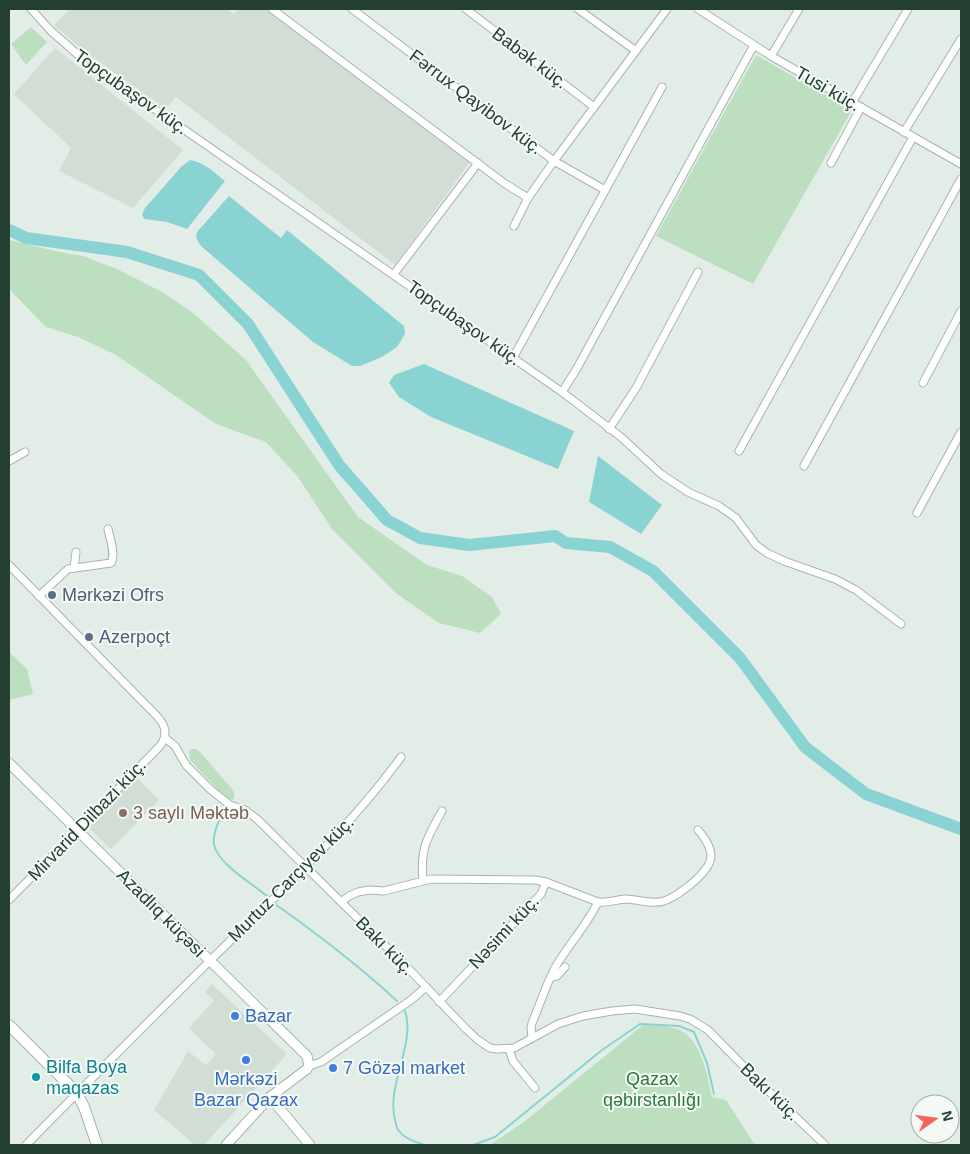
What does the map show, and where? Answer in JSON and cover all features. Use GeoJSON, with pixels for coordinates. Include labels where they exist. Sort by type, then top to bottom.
{"type":"FeatureCollection","features":[{"type":"Feature","properties":{"kind":"main road"},"geometry":{"type":"LineString","coordinates":[[10,1029],[77,1093],[84,1107],[97,1145]]}},
{"type":"Feature","properties":{"kind":"street","name":"Topçubaşov küç."},"geometry":{"type":"LineString","coordinates":[[31,9],[51,31],[84,60],[562,392],[661,474],[688,492],[719,506],[736,518],[756,544],[767,552],[784,561],[835,579],[856,590],[901,624]]}},
{"type":"Feature","properties":{"kind":"street"},"geometry":{"type":"LineString","coordinates":[[272,9],[516,192],[528,198]]}},
{"type":"Feature","properties":{"kind":"street","name":"Fərrux Qayibov küç."},"geometry":{"type":"LineString","coordinates":[[352,9],[554,161],[605,190]]}},
{"type":"Feature","properties":{"kind":"street","name":"Babək küç."},"geometry":{"type":"LineString","coordinates":[[466,9],[594,107]]}},
{"type":"Feature","properties":{"kind":"street"},"geometry":{"type":"LineString","coordinates":[[578,9],[636,51]]}},
{"type":"Feature","properties":{"kind":"street"},"geometry":{"type":"LineString","coordinates":[[514,226],[528,198],[554,161],[667,9]]}},
{"type":"Feature","properties":{"kind":"street","name":"Tusi küç."},"geometry":{"type":"LineString","coordinates":[[698,9],[772,56],[961,164]]}},
{"type":"Feature","properties":{"kind":"street"},"geometry":{"type":"LineString","coordinates":[[772,56],[799,9]]}},
{"type":"Feature","properties":{"kind":"street"},"geometry":{"type":"LineString","coordinates":[[852,103],[908,9]]}},
{"type":"Feature","properties":{"kind":"street"},"geometry":{"type":"LineString","coordinates":[[904,132],[961,39]]}},
{"type":"Feature","properties":{"kind":"street"},"geometry":{"type":"LineString","coordinates":[[562,392],[576,370],[754,45]]}},
{"type":"Feature","properties":{"kind":"street"},"geometry":{"type":"LineString","coordinates":[[514,358],[662,87]]}},
{"type":"Feature","properties":{"kind":"street"},"geometry":{"type":"LineString","coordinates":[[831,163],[861,107]]}},
{"type":"Feature","properties":{"kind":"street"},"geometry":{"type":"LineString","coordinates":[[739,451],[913,137]]}},
{"type":"Feature","properties":{"kind":"street"},"geometry":{"type":"LineString","coordinates":[[394,274],[478,163]]}},
{"type":"Feature","properties":{"kind":"street"},"geometry":{"type":"LineString","coordinates":[[804,466],[961,179]]}},
{"type":"Feature","properties":{"kind":"street"},"geometry":{"type":"LineString","coordinates":[[609,429],[636,388],[698,272]]}},
{"type":"Feature","properties":{"kind":"street"},"geometry":{"type":"LineString","coordinates":[[923,383],[961,311]]}},
{"type":"Feature","properties":{"kind":"street"},"geometry":{"type":"LineString","coordinates":[[917,513],[961,432]]}},
{"type":"Feature","properties":{"kind":"street"},"geometry":{"type":"LineString","coordinates":[[9,461],[25,452]]}},
{"type":"Feature","properties":{"kind":"street"},"geometry":{"type":"LineString","coordinates":[[39,596],[63,572],[74,568],[108,564],[113,561],[114,555],[108,529]]}},
{"type":"Feature","properties":{"kind":"street"},"geometry":{"type":"LineString","coordinates":[[74,568],[76,552]]}},
{"type":"Feature","properties":{"kind":"street","name":"Bakı küç."},"geometry":{"type":"LineString","coordinates":[[9,565],[157,716],[164,727],[165,738],[175,746],[186,765],[211,790],[230,805],[245,810],[257,819],[478,1040],[490,1048],[509,1049],[523,1044],[549,1028],[573,1019],[618,1010],[635,1009],[690,1018],[708,1030],[825,1145]]}},
{"type":"Feature","properties":{"kind":"street","name":"Mirvarid Dilbazi küç."},"geometry":{"type":"LineString","coordinates":[[9,900],[159,747],[165,738]]}},
{"type":"Feature","properties":{"kind":"street","name":"Murtuz Carçıyev küç."},"geometry":{"type":"LineString","coordinates":[[26,1145],[305,867],[360,810],[401,757]]}},
{"type":"Feature","properties":{"kind":"street","name":"Azadlıq küçəsi"},"geometry":{"type":"LineString","coordinates":[[9,762],[302,1051],[309,1060],[309,1066]]}},
{"type":"Feature","properties":{"kind":"street"},"geometry":{"type":"LineString","coordinates":[[423,880],[421,862],[423,851],[442,811]]}},
{"type":"Feature","properties":{"kind":"street"},"geometry":{"type":"LineString","coordinates":[[532,1038],[532,1023],[556,966],[590,918],[598,902],[625,900],[656,903],[670,899],[682,892],[704,874],[709,866],[709,846],[707,840],[698,830]]}},
{"type":"Feature","properties":{"kind":"street"},"geometry":{"type":"LineString","coordinates":[[341,902],[358,892],[369,890],[384,891],[423,880],[444,878],[535,880],[546,882]]}},
{"type":"Feature","properties":{"kind":"street","name":"Nəsimi küç."},"geometry":{"type":"LineString","coordinates":[[439,1002],[540,894],[546,882],[598,902]]}},
{"type":"Feature","properties":{"kind":"street"},"geometry":{"type":"LineString","coordinates":[[551,977],[557,976],[565,967]]}},
{"type":"Feature","properties":{"kind":"street"},"geometry":{"type":"LineString","coordinates":[[226,1145],[270,1097],[304,1072],[309,1066],[321,1062],[426,988]]}},
{"type":"Feature","properties":{"kind":"street"},"geometry":{"type":"LineString","coordinates":[[509,1049],[513,1061],[535,1088]]}},
{"type":"Feature","properties":{"kind":"street"},"geometry":{"type":"LineString","coordinates":[[270,1097],[310,1145]]}},
{"type":"Feature","properties":{"kind":"shaded area"},"geometry":{"type":"Polygon","coordinates":[[[70,9],[227,9],[234,14],[238,9],[267,9],[470,162],[395,265],[176,97],[166,109],[85,52],[54,25],[70,9]]]}},
{"type":"Feature","properties":{"kind":"shaded area"},"geometry":{"type":"Polygon","coordinates":[[[55,48],[183,150],[133,208],[59,171],[71,148],[14,94],[55,48]]]}},
{"type":"Feature","properties":{"kind":"shaded area","name":"3 saylı Məktəb"},"geometry":{"type":"Polygon","coordinates":[[[136,777],[159,800],[111,849],[87,826],[136,777]]]}},
{"type":"Feature","properties":{"kind":"shaded area","name":"Mərkəzi Bazar Qazax"},"geometry":{"type":"Polygon","coordinates":[[[212,984],[287,1054],[204,1145],[195,1145],[154,1110],[188,1051],[206,1065],[216,1054],[189,1028],[214,1000],[205,992],[212,984]]]}},
{"type":"Feature","properties":{"kind":"green space"},"geometry":{"type":"Polygon","coordinates":[[[31,27],[47,42],[26,65],[11,44],[31,27]]]}},
{"type":"Feature","properties":{"kind":"green space"},"geometry":{"type":"Polygon","coordinates":[[[756,55],[852,110],[753,284],[656,236],[756,55]]]}},
{"type":"Feature","properties":{"kind":"green space"},"geometry":{"type":"Polygon","coordinates":[[[9,240],[83,256],[117,269],[164,293],[193,313],[246,360],[358,517],[427,565],[462,576],[492,597],[501,614],[480,633],[439,623],[397,594],[332,529],[298,477],[266,442],[216,424],[116,355],[78,337],[46,327],[9,289],[9,240]]]}},
{"type":"Feature","properties":{"kind":"green space"},"geometry":{"type":"Polygon","coordinates":[[[9,652],[27,669],[33,694],[9,700],[9,652]]]}},
{"type":"Feature","properties":{"kind":"green space"},"geometry":{"type":"Polygon","coordinates":[[[191,749],[196,749],[200,752],[232,789],[234,799],[227,799],[190,760],[189,752],[191,749]]]}},
{"type":"Feature","properties":{"kind":"green space","name":"Qazax qəbirstanlığı"},"geometry":{"type":"Polygon","coordinates":[[[643,1025],[674,1028],[691,1038],[705,1067],[712,1097],[726,1100],[755,1145],[490,1145],[525,1121],[643,1025]]]}},
{"type":"Feature","properties":{"kind":"water"},"geometry":{"type":"Polygon","coordinates":[[[190,160],[205,165],[225,181],[187,229],[167,222],[144,219],[142,214],[145,208],[181,167],[190,160]]]}},
{"type":"Feature","properties":{"kind":"water"},"geometry":{"type":"Polygon","coordinates":[[[229,196],[281,238],[287,230],[404,326],[405,334],[397,347],[382,357],[360,366],[352,366],[313,342],[201,246],[196,238],[197,232],[229,196]]]}},
{"type":"Feature","properties":{"kind":"water"},"geometry":{"type":"Polygon","coordinates":[[[424,364],[574,431],[558,469],[431,417],[399,397],[389,383],[394,375],[424,364]]]}},
{"type":"Feature","properties":{"kind":"water"},"geometry":{"type":"Polygon","coordinates":[[[598,456],[662,505],[641,534],[589,502],[598,456]]]}},
{"type":"Feature","properties":{"kind":"waterway"},"geometry":{"type":"LineString","coordinates":[[9,230],[26,238],[127,252],[199,275],[248,324],[339,465],[387,520],[420,538],[469,545],[555,536],[566,543],[610,547],[653,571],[740,658],[805,747],[866,794],[961,829]]}},
{"type":"Feature","properties":{"kind":"waterway"},"geometry":{"type":"LineString","coordinates":[[226,806],[214,835],[216,851],[228,865],[267,896]]}},
{"type":"Feature","properties":{"kind":"waterway"},"geometry":{"type":"LineString","coordinates":[[275,904],[338,950],[397,1001]]}},
{"type":"Feature","properties":{"kind":"waterway"},"geometry":{"type":"LineString","coordinates":[[405,1011],[407,1037],[394,1093],[393,1107],[397,1129],[401,1134],[425,1145]]}},
{"type":"Feature","properties":{"kind":"waterway"},"geometry":{"type":"LineString","coordinates":[[473,1145],[495,1137],[602,1050],[640,1024],[679,1026],[694,1032],[707,1063],[714,1094]]}},
{"type":"Feature","properties":{"kind":"place","name":"Mərkəzi Ofrs"},"geometry":{"type":"Point","coordinates":[52,595]}},
{"type":"Feature","properties":{"kind":"place","name":"Azerpoçt"},"geometry":{"type":"Point","coordinates":[89,637]}},
{"type":"Feature","properties":{"kind":"place","name":"3 saylı Məktəb"},"geometry":{"type":"Point","coordinates":[123,813]}},
{"type":"Feature","properties":{"kind":"place","name":"Bazar"},"geometry":{"type":"Point","coordinates":[235,1016]}},
{"type":"Feature","properties":{"kind":"place","name":"Mərkəzi Bazar Qazax"},"geometry":{"type":"Point","coordinates":[246,1060]}},
{"type":"Feature","properties":{"kind":"place","name":"7 Gözəl market"},"geometry":{"type":"Point","coordinates":[333,1068]}},
{"type":"Feature","properties":{"kind":"place","name":"Bilfa Boya maqazas"},"geometry":{"type":"Point","coordinates":[36,1077]}}]}
